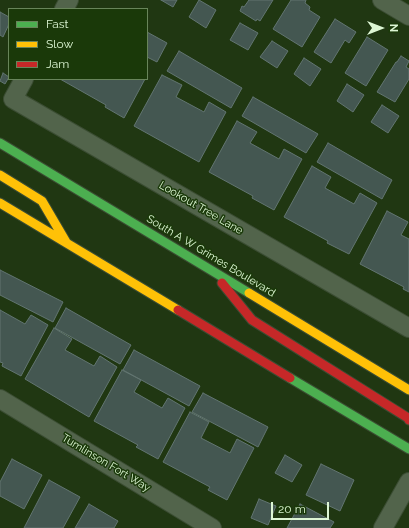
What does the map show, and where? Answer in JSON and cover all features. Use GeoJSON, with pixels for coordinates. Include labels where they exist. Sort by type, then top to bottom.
{"type":"FeatureCollection","features":[{"type":"Feature","properties":{"kind":"main road","name":"South A W Grimes Boulevard"},"geometry":{"type":"LineString","coordinates":[[0,143],[409,390]]}},
{"type":"Feature","properties":{"kind":"main road"},"geometry":{"type":"LineString","coordinates":[[0,176],[42,201],[68,244]]}},
{"type":"Feature","properties":{"kind":"main road"},"geometry":{"type":"LineString","coordinates":[[0,204],[409,449]]}},
{"type":"Feature","properties":{"kind":"main road"},"geometry":{"type":"LineString","coordinates":[[213,271],[252,320],[409,420]]}},
{"type":"Feature","properties":{"kind":"street"},"geometry":{"type":"LineString","coordinates":[[382,0],[409,16]]}},
{"type":"Feature","properties":{"kind":"street","name":"Lookout Tree Lane"},"geometry":{"type":"LineString","coordinates":[[23,80],[13,98],[409,328]]}},
{"type":"Feature","properties":{"kind":"street","name":"Tumlinson Fort Way"},"geometry":{"type":"LineString","coordinates":[[2,403],[207,527]]}},
{"type":"Feature","properties":{"kind":"street"},"geometry":{"type":"LineString","coordinates":[[383,528],[409,482]]}},
{"type":"Feature","properties":{"kind":"building"},"geometry":{"type":"Polygon","coordinates":[[[161,0],[177,0],[173,7],[161,0]]]}},
{"type":"Feature","properties":{"kind":"building"},"geometry":{"type":"Polygon","coordinates":[[[199,0],[216,10],[206,28],[189,17],[199,0]]]}},
{"type":"Feature","properties":{"kind":"building"},"geometry":{"type":"Polygon","coordinates":[[[249,0],[273,0],[260,21],[257,19],[256,21],[240,11],[242,6],[244,7],[249,0]]]}},
{"type":"Feature","properties":{"kind":"building"},"geometry":{"type":"Polygon","coordinates":[[[291,0],[306,0],[305,3],[310,7],[309,10],[320,17],[302,47],[273,29],[291,0]]]}},
{"type":"Feature","properties":{"kind":"building"},"geometry":{"type":"Polygon","coordinates":[[[0,12],[8,16],[8,26],[3,37],[0,35],[0,12]]]}},
{"type":"Feature","properties":{"kind":"building"},"geometry":{"type":"Polygon","coordinates":[[[335,19],[356,32],[349,43],[345,40],[331,63],[314,52],[335,19]]]}},
{"type":"Feature","properties":{"kind":"building"},"geometry":{"type":"Polygon","coordinates":[[[240,23],[258,33],[248,50],[230,40],[240,23]]]}},
{"type":"Feature","properties":{"kind":"building"},"geometry":{"type":"Polygon","coordinates":[[[148,33],[167,43],[157,62],[148,58],[148,33]]]}},
{"type":"Feature","properties":{"kind":"building"},"geometry":{"type":"Polygon","coordinates":[[[367,37],[388,50],[366,86],[345,73],[367,37]]]}},
{"type":"Feature","properties":{"kind":"building"},"geometry":{"type":"Polygon","coordinates":[[[272,41],[288,51],[277,68],[260,57],[272,41]]]}},
{"type":"Feature","properties":{"kind":"building"},"geometry":{"type":"Polygon","coordinates":[[[179,51],[242,88],[231,108],[167,71],[179,51]]]}},
{"type":"Feature","properties":{"kind":"building"},"geometry":{"type":"Polygon","coordinates":[[[401,56],[409,61],[406,67],[409,69],[409,79],[395,102],[377,92],[401,56]]]}},
{"type":"Feature","properties":{"kind":"building"},"geometry":{"type":"Polygon","coordinates":[[[304,58],[321,69],[310,86],[294,74],[304,58]]]}},
{"type":"Feature","properties":{"kind":"building"},"geometry":{"type":"Polygon","coordinates":[[[3,73],[8,76],[5,84],[0,81],[3,73]]]}},
{"type":"Feature","properties":{"kind":"building"},"geometry":{"type":"Polygon","coordinates":[[[162,75],[182,85],[176,97],[204,112],[209,102],[226,112],[199,162],[134,126],[162,75]]]}},
{"type":"Feature","properties":{"kind":"building"},"geometry":{"type":"Polygon","coordinates":[[[62,80],[144,80],[124,118],[105,107],[106,105],[62,80]]]}},
{"type":"Feature","properties":{"kind":"building"},"geometry":{"type":"Polygon","coordinates":[[[347,84],[364,95],[353,112],[337,101],[347,84]]]}},
{"type":"Feature","properties":{"kind":"building"},"geometry":{"type":"Polygon","coordinates":[[[253,97],[318,134],[306,153],[242,116],[253,97]]]}},
{"type":"Feature","properties":{"kind":"building"},"geometry":{"type":"Polygon","coordinates":[[[382,105],[399,116],[388,133],[371,122],[382,105]]]}},
{"type":"Feature","properties":{"kind":"building"},"geometry":{"type":"Polygon","coordinates":[[[237,121],[257,132],[250,143],[279,159],[284,149],[302,159],[274,210],[252,198],[253,196],[209,172],[237,121]]]}},
{"type":"Feature","properties":{"kind":"building"},"geometry":{"type":"Polygon","coordinates":[[[328,143],[392,180],[382,199],[317,162],[328,143]]]}},
{"type":"Feature","properties":{"kind":"building"},"geometry":{"type":"Polygon","coordinates":[[[312,166],[331,177],[325,188],[354,204],[360,193],[377,203],[349,254],[327,243],[328,241],[284,217],[312,166]]]}},
{"type":"Feature","properties":{"kind":"building"},"geometry":{"type":"Polygon","coordinates":[[[387,211],[408,222],[401,235],[409,239],[409,292],[403,289],[404,287],[360,264],[387,211]]]}},
{"type":"Feature","properties":{"kind":"building"},"geometry":{"type":"Polygon","coordinates":[[[0,270],[63,302],[53,322],[0,295],[0,270]]]}},
{"type":"Feature","properties":{"kind":"building"},"geometry":{"type":"Polygon","coordinates":[[[66,308],[131,345],[120,364],[55,328],[66,308]]]}},
{"type":"Feature","properties":{"kind":"building"},"geometry":{"type":"Polygon","coordinates":[[[0,310],[25,324],[31,315],[48,325],[21,376],[2,366],[3,363],[0,362],[0,310]]]}},
{"type":"Feature","properties":{"kind":"building"},"geometry":{"type":"Polygon","coordinates":[[[54,328],[72,339],[65,350],[94,366],[100,356],[117,367],[89,417],[25,379],[54,328]]]}},
{"type":"Feature","properties":{"kind":"building"},"geometry":{"type":"Polygon","coordinates":[[[134,350],[200,386],[189,406],[123,370],[134,350]]]}},
{"type":"Feature","properties":{"kind":"building"},"geometry":{"type":"Polygon","coordinates":[[[122,370],[141,380],[134,392],[162,408],[168,398],[185,408],[158,459],[136,447],[138,445],[94,421],[122,370]]]}},
{"type":"Feature","properties":{"kind":"building"},"geometry":{"type":"Polygon","coordinates":[[[203,393],[268,427],[258,447],[192,412],[203,393]]]}},
{"type":"Feature","properties":{"kind":"building"},"geometry":{"type":"Polygon","coordinates":[[[190,412],[209,422],[201,438],[230,453],[237,439],[254,448],[227,500],[208,490],[210,487],[163,462],[190,412]]]}},
{"type":"Feature","properties":{"kind":"building"},"geometry":{"type":"Polygon","coordinates":[[[285,455],[302,465],[292,482],[275,473],[285,455]]]}},
{"type":"Feature","properties":{"kind":"building"},"geometry":{"type":"Polygon","coordinates":[[[12,459],[42,475],[24,509],[0,496],[0,482],[12,459]]]}},
{"type":"Feature","properties":{"kind":"building"},"geometry":{"type":"Polygon","coordinates":[[[321,464],[354,480],[340,511],[306,495],[321,464]]]}},
{"type":"Feature","properties":{"kind":"building"},"geometry":{"type":"Polygon","coordinates":[[[49,480],[80,497],[63,528],[24,528],[49,480]]]}},
{"type":"Feature","properties":{"kind":"building"},"geometry":{"type":"Polygon","coordinates":[[[259,499],[276,506],[268,525],[251,518],[259,499]]]}},
{"type":"Feature","properties":{"kind":"building"},"geometry":{"type":"Polygon","coordinates":[[[89,504],[118,521],[114,528],[75,528],[89,504]]]}},
{"type":"Feature","properties":{"kind":"building"},"geometry":{"type":"Polygon","coordinates":[[[300,504],[334,522],[330,528],[287,528],[300,504]]]}},
{"type":"Feature","properties":{"kind":"traffic: fast"},"geometry":{"type":"LineString","coordinates":[[0,143],[249,293]]}},
{"type":"Feature","properties":{"kind":"traffic: fast"},"geometry":{"type":"LineString","coordinates":[[290,378],[409,449]]}},
{"type":"Feature","properties":{"kind":"traffic: slow"},"geometry":{"type":"LineString","coordinates":[[0,175],[42,201],[66,242]]}},
{"type":"Feature","properties":{"kind":"traffic: slow"},"geometry":{"type":"LineString","coordinates":[[0,203],[178,310]]}},
{"type":"Feature","properties":{"kind":"traffic: slow"},"geometry":{"type":"LineString","coordinates":[[249,293],[409,390]]}},
{"type":"Feature","properties":{"kind":"traffic: jam"},"geometry":{"type":"LineString","coordinates":[[222,283],[252,320],[409,420]]}},
{"type":"Feature","properties":{"kind":"traffic: jam"},"geometry":{"type":"LineString","coordinates":[[178,310],[290,378]]}}]}
